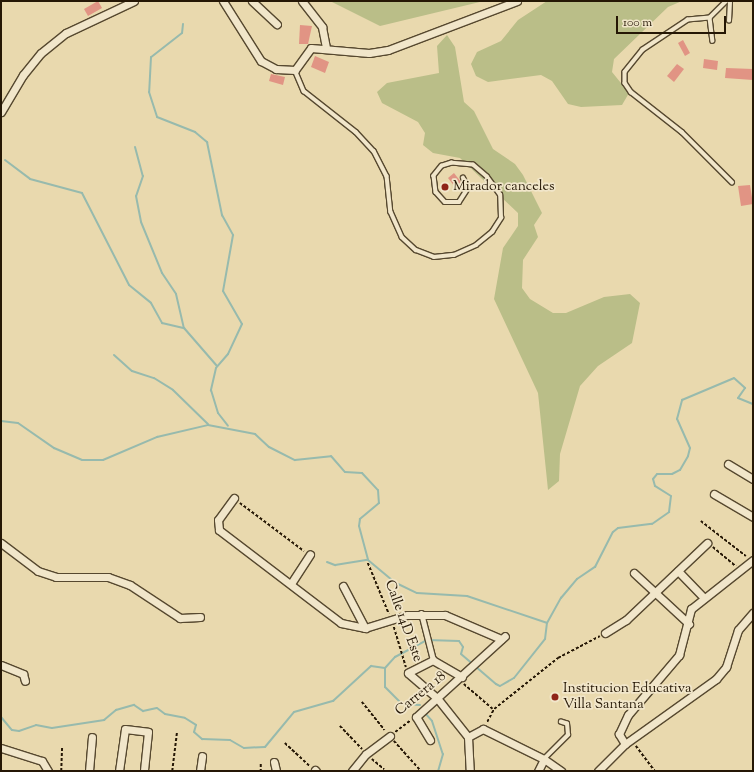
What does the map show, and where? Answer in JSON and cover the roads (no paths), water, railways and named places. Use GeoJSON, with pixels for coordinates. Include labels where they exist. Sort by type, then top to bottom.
{"type":"FeatureCollection","features":[{"type":"Feature","properties":{"kind":"street"},"geometry":{"type":"LineString","coordinates":[[1,112],[23,75],[41,53],[72,30],[134,1]]}},
{"type":"Feature","properties":{"kind":"street"},"geometry":{"type":"LineString","coordinates":[[223,1],[260,61],[276,69],[295,70],[311,48],[326,47],[369,53],[388,50],[518,1]]}},
{"type":"Feature","properties":{"kind":"street"},"geometry":{"type":"LineString","coordinates":[[252,1],[277,24]]}},
{"type":"Feature","properties":{"kind":"street"},"geometry":{"type":"LineString","coordinates":[[302,1],[322,27],[326,47]]}},
{"type":"Feature","properties":{"kind":"street"},"geometry":{"type":"LineString","coordinates":[[728,464],[753,479]]}},
{"type":"Feature","properties":{"kind":"street"},"geometry":{"type":"LineString","coordinates":[[714,494],[753,517]]}},
{"type":"Feature","properties":{"kind":"street"},"geometry":{"type":"LineString","coordinates":[[234,498],[218,520],[219,530],[292,582],[341,623],[365,628],[421,613],[433,660],[461,679]]}},
{"type":"Feature","properties":{"kind":"street"},"geometry":{"type":"LineString","coordinates":[[1,543],[38,571],[56,578],[108,577],[130,585],[180,618],[200,617]]}},
{"type":"Feature","properties":{"kind":"street"},"geometry":{"type":"LineString","coordinates":[[605,633],[655,592],[707,543]]}},
{"type":"Feature","properties":{"kind":"street"},"geometry":{"type":"LineString","coordinates":[[292,582],[310,554]]}},
{"type":"Feature","properties":{"kind":"street"},"geometry":{"type":"LineString","coordinates":[[625,744],[619,734],[628,715],[679,655],[691,610],[704,597],[742,571],[752,560]]}},
{"type":"Feature","properties":{"kind":"street"},"geometry":{"type":"LineString","coordinates":[[678,571],[704,597]]}},
{"type":"Feature","properties":{"kind":"street"},"geometry":{"type":"LineString","coordinates":[[634,574],[688,624]]}},
{"type":"Feature","properties":{"kind":"street"},"geometry":{"type":"LineString","coordinates":[[343,586],[365,628]]}},
{"type":"Feature","properties":{"kind":"street","name":"Carrera 18"},"geometry":{"type":"LineString","coordinates":[[421,613],[461,620],[503,637],[461,679],[416,717],[430,740]]}},
{"type":"Feature","properties":{"kind":"street"},"geometry":{"type":"LineString","coordinates":[[598,771],[625,744],[716,679],[726,667],[738,630],[753,613]]}},
{"type":"Feature","properties":{"kind":"street","name":"Calle 14D Este"},"geometry":{"type":"LineString","coordinates":[[433,660],[408,673],[437,698],[468,737]]}},
{"type":"Feature","properties":{"kind":"street"},"geometry":{"type":"LineString","coordinates":[[1,665],[23,674],[25,681]]}},
{"type":"Feature","properties":{"kind":"street"},"geometry":{"type":"LineString","coordinates":[[119,771],[125,729],[148,732],[144,771]]}},
{"type":"Feature","properties":{"kind":"street"},"geometry":{"type":"LineString","coordinates":[[470,771],[468,737],[483,729],[544,759],[561,771]]}},
{"type":"Feature","properties":{"kind":"street","name":"Carrera 18"},"geometry":{"type":"LineString","coordinates":[[352,771],[366,754],[390,736]]}},
{"type":"Feature","properties":{"kind":"street"},"geometry":{"type":"LineString","coordinates":[[89,771],[92,737]]}},
{"type":"Feature","properties":{"kind":"street"},"geometry":{"type":"LineString","coordinates":[[1,748],[42,761],[48,771]]}},
{"type":"Feature","properties":{"kind":"street"},"geometry":{"type":"LineString","coordinates":[[200,771],[202,756]]}},
{"type":"Feature","properties":{"kind":"street"},"geometry":{"type":"LineString","coordinates":[[538,771],[544,759]]}},
{"type":"Feature","properties":{"kind":"street"},"geometry":{"type":"LineString","coordinates":[[274,762],[276,771]]}},
{"type":"Feature","properties":{"kind":"lane"},"geometry":{"type":"LineString","coordinates":[[727,1],[710,18],[688,20],[643,50],[628,64],[625,82],[658,116],[696,144],[732,182]]}},
{"type":"Feature","properties":{"kind":"lane"},"geometry":{"type":"LineString","coordinates":[[729,21],[730,1]]}},
{"type":"Feature","properties":{"kind":"lane"},"geometry":{"type":"LineString","coordinates":[[710,18],[713,41]]}},
{"type":"Feature","properties":{"kind":"lane"},"geometry":{"type":"LineString","coordinates":[[295,70],[304,91],[356,132],[374,151],[387,176],[391,212],[402,237],[416,250],[434,257],[454,255],[476,245],[492,232],[501,218],[500,195],[487,177],[473,165],[452,163],[442,166],[434,176],[436,192],[445,202],[459,202],[468,188],[463,178]]}},
{"type":"Feature","properties":{"kind":"lane"},"geometry":{"type":"LineString","coordinates":[[544,759],[568,735],[567,724],[561,722]]}},
{"type":"Feature","properties":{"kind":"waterway"},"geometry":{"type":"LineString","coordinates":[[183,24],[182,33],[151,57],[149,92],[157,117],[195,132],[207,142],[222,215],[233,235],[223,291],[242,324],[228,354],[216,368],[211,390],[218,413],[228,426]]}},
{"type":"Feature","properties":{"kind":"waterway"},"geometry":{"type":"LineString","coordinates":[[135,147],[143,176],[136,196],[141,222],[162,273],[176,294],[184,328],[217,366]]}},
{"type":"Feature","properties":{"kind":"waterway"},"geometry":{"type":"LineString","coordinates":[[5,160],[30,179],[82,193],[129,285],[151,303],[162,323],[184,328]]}},
{"type":"Feature","properties":{"kind":"waterway"},"geometry":{"type":"LineString","coordinates":[[114,355],[132,371],[154,378],[173,390],[208,424]]}},
{"type":"Feature","properties":{"kind":"waterway"},"geometry":{"type":"LineString","coordinates":[[420,705],[402,704],[385,687],[385,668],[395,657],[427,640],[459,641],[463,647],[461,654],[496,684],[500,686],[514,678],[545,639],[547,623],[561,598],[577,579],[595,567],[613,532],[618,528],[652,524],[669,512],[671,496],[655,486],[653,479],[657,474],[672,474],[680,470],[688,456],[690,448],[677,419],[682,400],[734,378],[745,388],[738,398],[753,404]]}},
{"type":"Feature","properties":{"kind":"waterway"},"geometry":{"type":"LineString","coordinates":[[1,421],[18,423],[54,448],[82,460],[103,460],[157,437],[208,425],[255,434],[269,447],[295,460],[331,456],[345,472],[362,473],[378,490],[379,503],[360,519],[359,526],[368,560],[394,582],[417,593],[467,596],[547,623]]}},
{"type":"Feature","properties":{"kind":"waterway"},"geometry":{"type":"LineString","coordinates":[[327,562],[335,565],[368,560]]}},
{"type":"Feature","properties":{"kind":"waterway"},"geometry":{"type":"LineString","coordinates":[[1,717],[12,730],[19,731],[36,725],[52,728],[104,720],[116,710],[134,705],[143,711],[157,708],[165,714],[185,718],[196,725],[194,732],[202,739],[230,740],[244,748],[265,747],[294,712],[333,701],[371,666],[385,668]]}},
{"type":"Feature","properties":{"kind":"waterway"},"geometry":{"type":"LineString","coordinates":[[424,712],[432,721],[443,754],[438,771]]}},
{"type":"Feature","properties":{"kind":"place","name":"Mirador canceles"},"geometry":{"type":"Point","coordinates":[445,187]}},
{"type":"Feature","properties":{"kind":"place","name":"Institucion Educativa Villa Santana"},"geometry":{"type":"Point","coordinates":[555,697]}}]}
